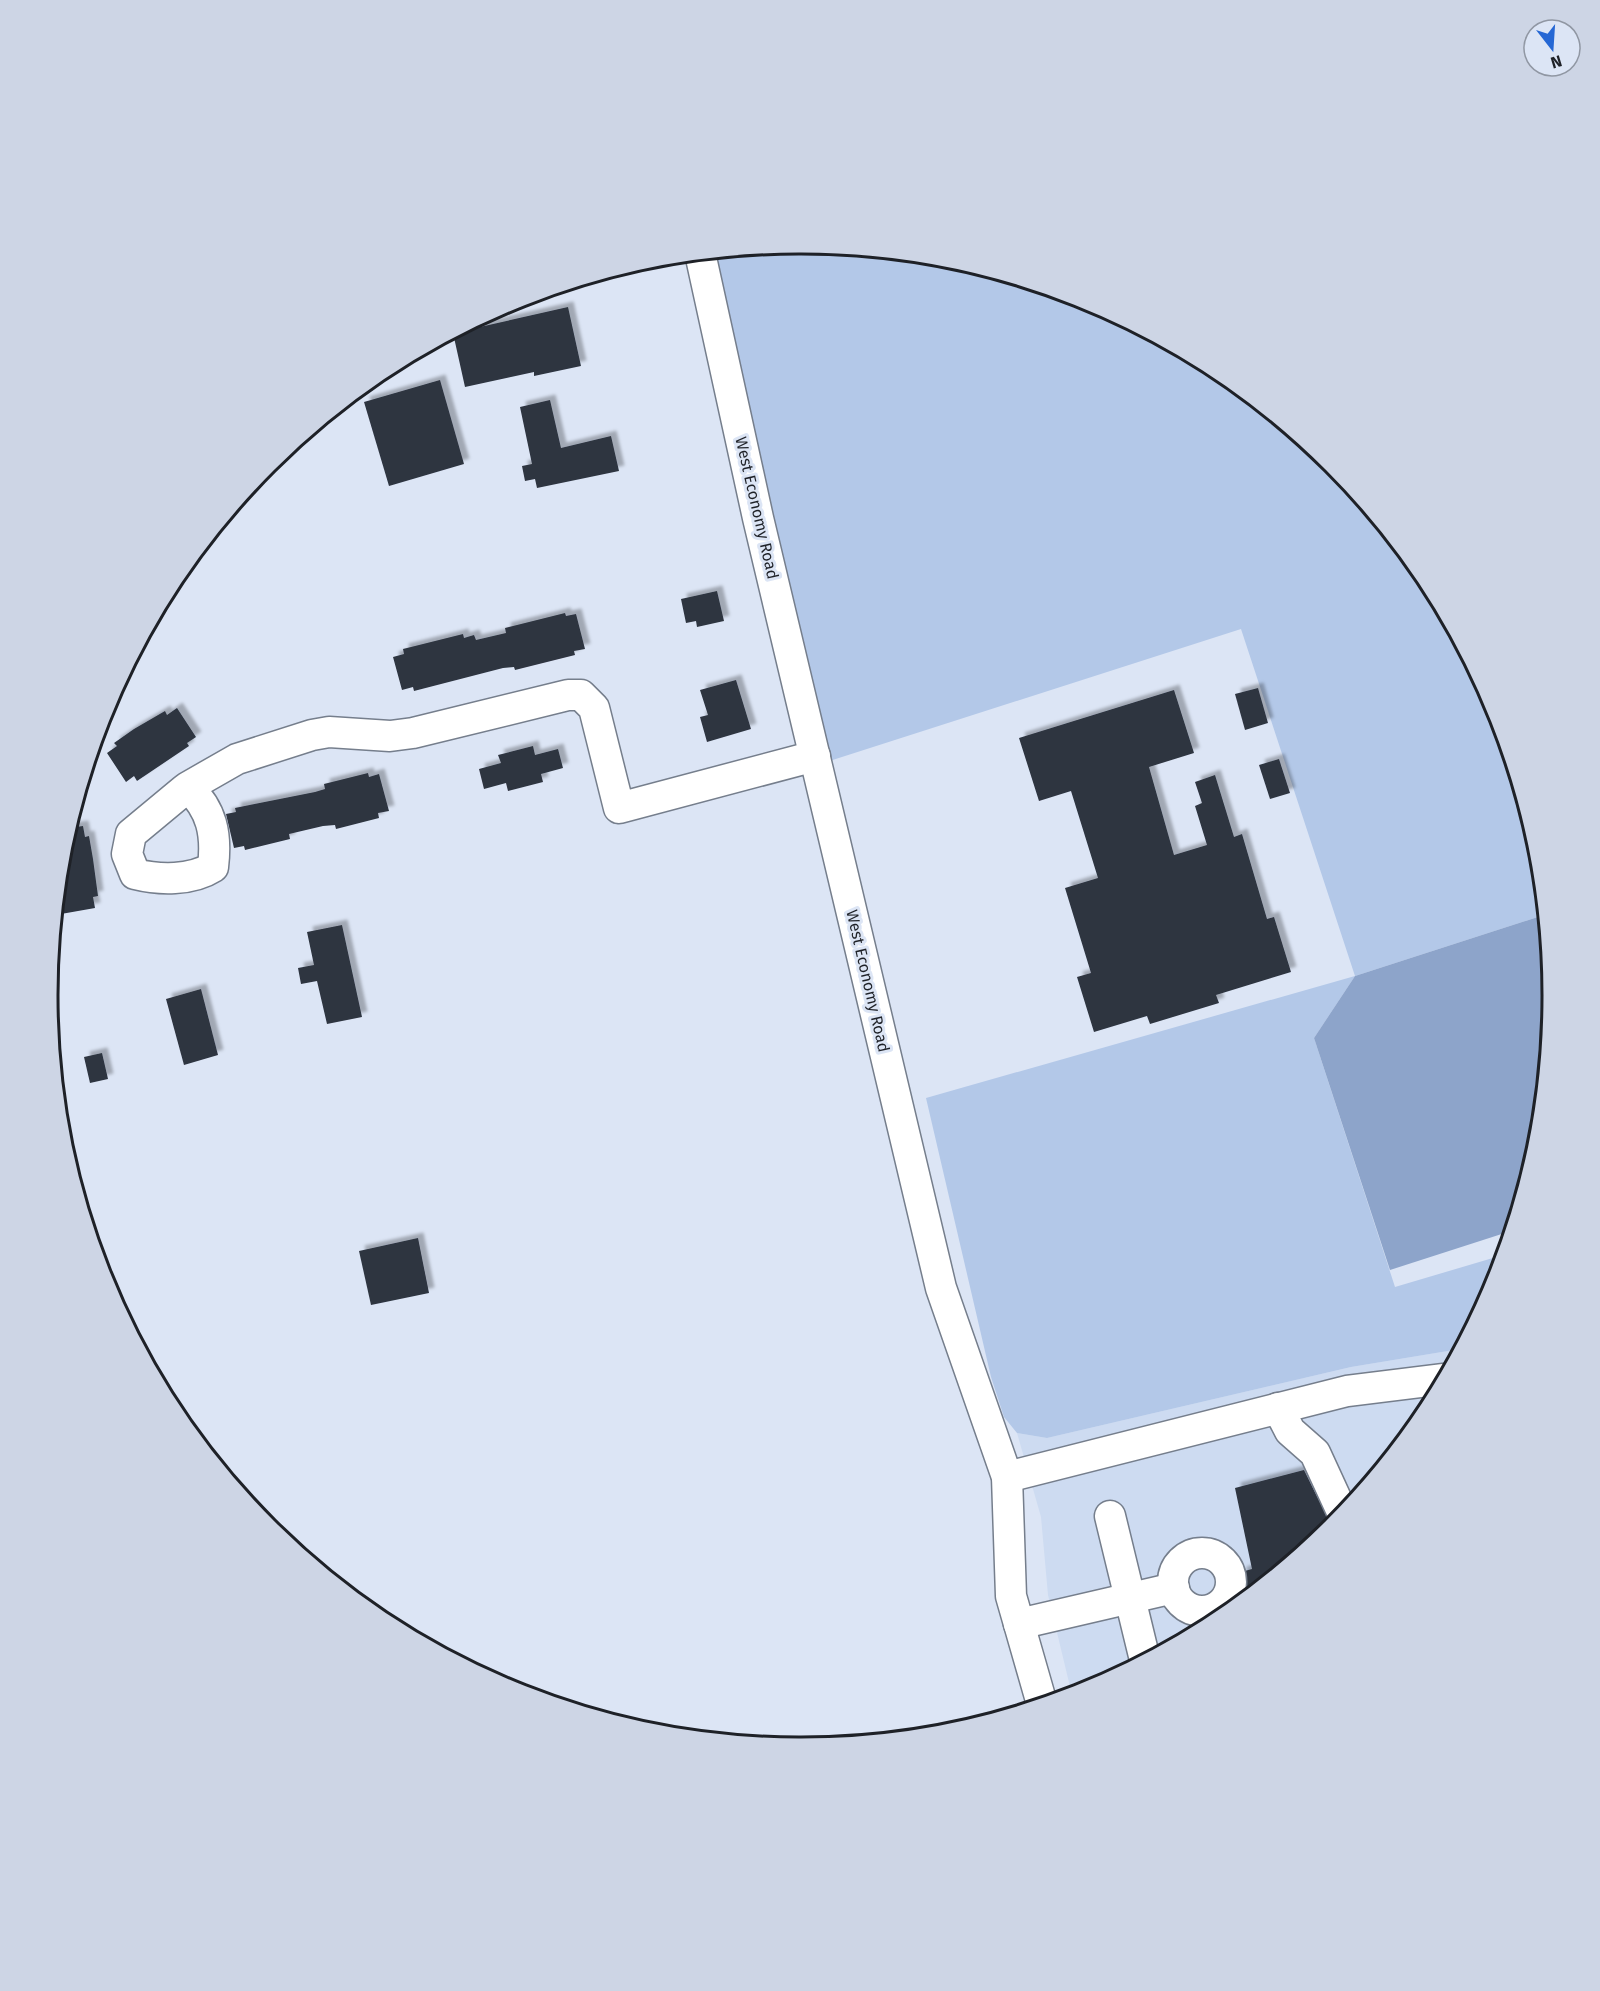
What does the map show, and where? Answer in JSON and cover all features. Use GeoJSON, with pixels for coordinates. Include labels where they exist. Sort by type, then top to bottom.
{"type":"FeatureCollection","features":[{"type":"Feature","properties":{"kind":"street","name":"West Economy Road"},"geometry":{"type":"LineString","coordinates":[[702,260],[758,518],[941,1288],[1007,1477],[1011,1596],[1040,1697]]}},
{"type":"Feature","properties":{"kind":"street"},"geometry":{"type":"LineString","coordinates":[[188,787],[237,759],[312,735],[329,732],[390,736],[413,733],[568,695],[581,695],[594,708],[619,808],[815,756]]}},
{"type":"Feature","properties":{"kind":"street"},"geometry":{"type":"LineString","coordinates":[[1007,1477],[1347,1391],[1432,1383]]}},
{"type":"Feature","properties":{"kind":"street"},"geometry":{"type":"LineString","coordinates":[[1278,1408],[1290,1431],[1319,1459],[1339,1504]]}},
{"type":"Feature","properties":{"kind":"street"},"geometry":{"type":"LineString","coordinates":[[1110,1516],[1142,1653]]}},
{"type":"Feature","properties":{"kind":"street"},"geometry":{"type":"LineString","coordinates":[[1019,1624],[1174,1588]]}},
{"type":"Feature","properties":{"kind":"shaded area"},"geometry":{"type":"Polygon","coordinates":[[[800,254],[848,256],[897,260],[992,279],[1084,310],[1128,330],[1171,353],[1251,407],[1324,471],[1357,507],[1417,584],[1442,625],[1485,712],[1502,757],[1527,851],[1537,917],[1355,976],[1241,629],[817,765],[702,260],[800,254]]]}},
{"type":"Feature","properties":{"kind":"shaded area"},"geometry":{"type":"Polygon","coordinates":[[[1537,917],[1542,996],[1535,1092],[1527,1140],[1502,1234],[1390,1270],[1314,1038],[1355,976],[1537,917]]]}},
{"type":"Feature","properties":{"kind":"shaded area"},"geometry":{"type":"Polygon","coordinates":[[[1355,976],[1314,1038],[1395,1287],[1493,1258],[1465,1323],[1450,1351],[1351,1367],[1047,1438],[1017,1433],[1004,1417],[991,1377],[926,1098],[1355,976]]]}},
{"type":"Feature","properties":{"kind":"shaded area"},"geometry":{"type":"Polygon","coordinates":[[[1450,1351],[1417,1407],[1388,1447],[1324,1520],[1289,1553],[1251,1584],[1171,1638],[1128,1661],[1070,1686],[1048,1595],[1041,1517],[1017,1433],[1047,1438],[1351,1367],[1450,1351]]]}},
{"type":"Feature","properties":{"kind":"building"},"geometry":{"type":"Polygon","coordinates":[[[568,307],[581,366],[534,376],[534,372],[465,387],[454,339],[478,327],[568,307]]]}},
{"type":"Feature","properties":{"kind":"building"},"geometry":{"type":"Polygon","coordinates":[[[440,380],[464,464],[389,486],[364,402],[440,380]]]}},
{"type":"Feature","properties":{"kind":"building"},"geometry":{"type":"Polygon","coordinates":[[[550,400],[561,448],[611,436],[619,471],[537,488],[535,479],[525,481],[522,466],[532,464],[520,407],[550,400]]]}},
{"type":"Feature","properties":{"kind":"building"},"geometry":{"type":"Polygon","coordinates":[[[717,591],[724,621],[697,627],[696,621],[686,623],[681,599],[717,591]]]}},
{"type":"Feature","properties":{"kind":"building"},"geometry":{"type":"Polygon","coordinates":[[[565,613],[566,616],[576,614],[585,649],[574,651],[575,655],[515,670],[514,667],[503,668],[414,691],[413,687],[402,690],[393,657],[404,654],[403,649],[463,634],[464,638],[474,635],[476,640],[506,633],[505,628],[565,613]]]}},
{"type":"Feature","properties":{"kind":"building"},"geometry":{"type":"Polygon","coordinates":[[[736,680],[751,729],[707,742],[700,717],[708,715],[700,690],[736,680]]]}},
{"type":"Feature","properties":{"kind":"building"},"geometry":{"type":"Polygon","coordinates":[[[1258,688],[1268,723],[1245,730],[1235,694],[1258,688]]]}},
{"type":"Feature","properties":{"kind":"building"},"geometry":{"type":"Polygon","coordinates":[[[1174,690],[1194,753],[1149,767],[1174,855],[1207,845],[1195,806],[1202,803],[1195,782],[1215,775],[1234,837],[1242,834],[1267,919],[1274,917],[1291,972],[1216,995],[1219,1003],[1150,1024],[1147,1016],[1094,1032],[1077,977],[1091,973],[1065,888],[1098,878],[1071,791],[1039,801],[1019,738],[1174,690]]]}},
{"type":"Feature","properties":{"kind":"building"},"geometry":{"type":"Polygon","coordinates":[[[177,708],[196,737],[187,743],[189,746],[137,781],[134,776],[126,782],[107,753],[117,746],[114,743],[134,729],[165,711],[167,715],[177,708]]]}},
{"type":"Feature","properties":{"kind":"building"},"geometry":{"type":"Polygon","coordinates":[[[533,746],[535,755],[558,749],[563,768],[541,774],[543,782],[508,791],[506,783],[484,789],[479,769],[501,763],[498,755],[533,746]]]}},
{"type":"Feature","properties":{"kind":"building"},"geometry":{"type":"Polygon","coordinates":[[[1279,759],[1290,793],[1270,799],[1259,765],[1279,759]]]}},
{"type":"Feature","properties":{"kind":"building"},"geometry":{"type":"Polygon","coordinates":[[[368,773],[369,777],[379,774],[389,811],[378,813],[379,818],[336,829],[335,825],[323,826],[289,834],[290,839],[245,850],[244,846],[234,848],[226,814],[236,812],[235,808],[315,792],[325,789],[324,784],[368,773]]]}},
{"type":"Feature","properties":{"kind":"building"},"geometry":{"type":"Polygon","coordinates":[[[83,826],[85,837],[89,836],[98,896],[93,897],[95,908],[63,914],[73,851],[79,827],[83,826]]]}},
{"type":"Feature","properties":{"kind":"building"},"geometry":{"type":"Polygon","coordinates":[[[342,925],[362,1017],[327,1024],[317,981],[301,984],[298,968],[314,965],[307,932],[342,925]]]}},
{"type":"Feature","properties":{"kind":"building"},"geometry":{"type":"Polygon","coordinates":[[[201,989],[218,1055],[184,1065],[166,999],[201,989]]]}},
{"type":"Feature","properties":{"kind":"building"},"geometry":{"type":"Polygon","coordinates":[[[102,1053],[108,1079],[90,1083],[84,1057],[102,1053]]]}},
{"type":"Feature","properties":{"kind":"building"},"geometry":{"type":"Polygon","coordinates":[[[418,1238],[429,1293],[371,1305],[359,1251],[418,1238]]]}},
{"type":"Feature","properties":{"kind":"building"},"geometry":{"type":"Polygon","coordinates":[[[1304,1470],[1327,1517],[1289,1553],[1242,1590],[1241,1572],[1252,1569],[1235,1488],[1304,1470]]]}}]}
